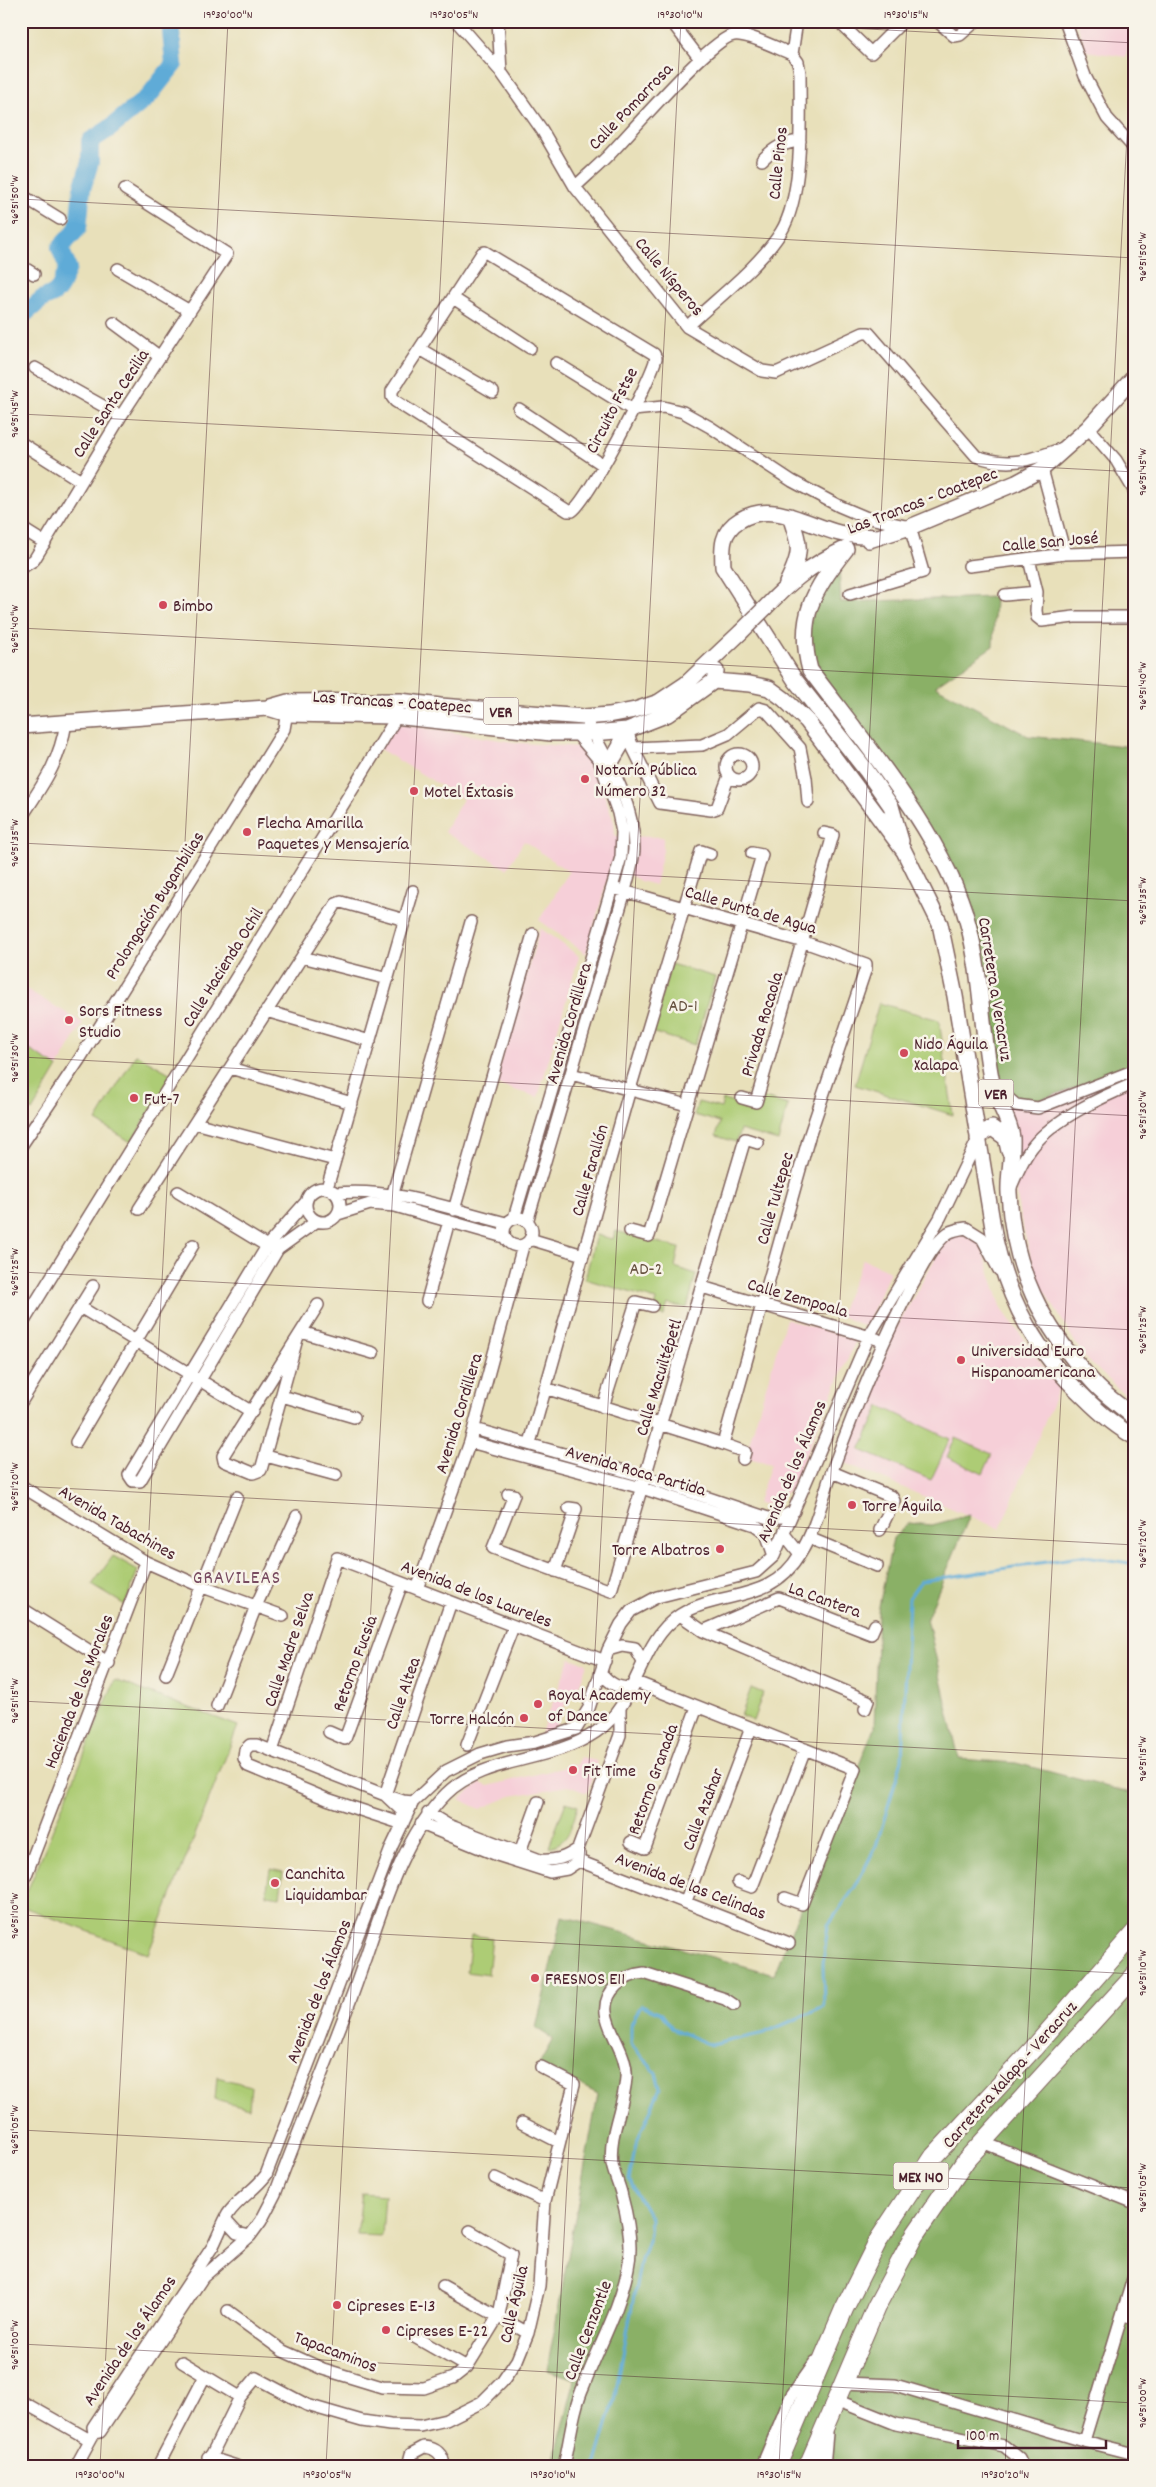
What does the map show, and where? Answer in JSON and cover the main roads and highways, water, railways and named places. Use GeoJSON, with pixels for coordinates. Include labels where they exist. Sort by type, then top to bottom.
{"type":"FeatureCollection","features":[{"type":"Feature","properties":{"kind":"highway","name":"Carretera Xalapa - Veracruz"},"geometry":{"type":"LineString","coordinates":[[777,2466],[828,2345],[879,2239],[934,2156],[1033,2049],[1135,1932]]}},
{"type":"Feature","properties":{"kind":"highway","name":"Carretera Xalapa - Veracruz"},"geometry":{"type":"LineString","coordinates":[[808,2466],[876,2307],[914,2236],[966,2160],[1135,1975]]}},
{"type":"Feature","properties":{"kind":"main road","name":"Las Trancas - Coatepec"},"geometry":{"type":"LineString","coordinates":[[21,726],[267,708],[400,701],[440,706],[584,717],[635,710],[659,702],[686,684],[719,655],[784,588],[817,562],[846,549],[910,527],[1016,483],[1042,469],[1088,428],[1135,376]]}},
{"type":"Feature","properties":{"kind":"main road"},"geometry":{"type":"LineString","coordinates":[[878,537],[840,534],[790,516],[765,511],[750,514],[734,524],[726,534],[722,547],[723,567],[795,680],[866,770],[891,806],[904,851]]}},
{"type":"Feature","properties":{"kind":"main road"},"geometry":{"type":"LineString","coordinates":[[784,588],[798,561],[799,542],[790,516]]}},
{"type":"Feature","properties":{"kind":"main road","name":"Carretera a Veracruz"},"geometry":{"type":"LineString","coordinates":[[846,549],[829,570],[814,596],[804,629],[805,652],[810,670],[872,753],[910,807],[937,850],[968,922],[976,964],[993,1085],[1010,1126],[1012,1159],[1009,1191],[1013,1231],[1020,1261],[1031,1293],[1051,1331],[1094,1384],[1135,1418]]}},
{"type":"Feature","properties":{"kind":"main road"},"geometry":{"type":"LineString","coordinates":[[719,655],[714,681],[769,688],[784,699],[807,721],[904,851]]}},
{"type":"Feature","properties":{"kind":"main road","name":"Las Trancas - Coatepec"},"geometry":{"type":"LineString","coordinates":[[288,708],[394,716],[551,733],[593,733],[624,731],[668,714],[714,681]]}},
{"type":"Feature","properties":{"kind":"main road"},"geometry":{"type":"LineString","coordinates":[[659,702],[664,703],[668,714]]}},
{"type":"Feature","properties":{"kind":"main road"},"geometry":{"type":"LineString","coordinates":[[611,762],[621,745],[624,731]]}},
{"type":"Feature","properties":{"kind":"main road"},"geometry":{"type":"LineString","coordinates":[[866,770],[910,807]]}},
{"type":"Feature","properties":{"kind":"main road","name":"VER"},"geometry":{"type":"LineString","coordinates":[[904,851],[940,924],[959,1022],[995,1240],[1004,1279],[1024,1322],[1050,1362],[1069,1383],[1120,1429],[1135,1437]]}},
{"type":"Feature","properties":{"kind":"main road"},"geometry":{"type":"LineString","coordinates":[[959,1022],[964,1012],[969,1009],[975,1011],[987,1046]]}},
{"type":"Feature","properties":{"kind":"main road"},"geometry":{"type":"LineString","coordinates":[[978,1139],[984,1132],[992,1128],[1000,1132],[1006,1138],[1012,1159]]}},
{"type":"Feature","properties":{"kind":"main road"},"geometry":{"type":"LineString","coordinates":[[1024,1322],[1040,1338],[1051,1331]]}},
{"type":"Feature","properties":{"kind":"waterway"},"geometry":{"type":"LineString","coordinates":[[21,317],[42,299],[59,289],[68,268],[60,248],[78,228],[82,189],[90,162],[90,141],[109,129],[148,97],[174,64],[170,21]]}},
{"type":"Feature","properties":{"kind":"waterway"},"geometry":{"type":"LineString","coordinates":[[595,2466],[614,2400],[641,2260],[650,2235],[651,2218],[629,2180],[636,2144],[660,2088],[656,2073],[631,2044],[631,2024],[641,2005],[661,2013],[672,2028],[711,2045],[764,2033],[824,2007],[823,1964],[828,1925],[855,1887],[876,1846],[902,1760],[909,1598],[921,1581],[1086,1556],[1135,1564]]}},
{"type":"Feature","properties":{"kind":"place","name":"Bimbo"},"geometry":{"type":"Point","coordinates":[163,605]}},
{"type":"Feature","properties":{"kind":"place","name":"Notaría Pública Número 32"},"geometry":{"type":"Point","coordinates":[585,779]}},
{"type":"Feature","properties":{"kind":"place","name":"Motel Éxtasis"},"geometry":{"type":"Point","coordinates":[414,791]}},
{"type":"Feature","properties":{"kind":"place","name":"Flecha Amarilla Paquetes y Mensajería"},"geometry":{"type":"Point","coordinates":[247,832]}},
{"type":"Feature","properties":{"kind":"place","name":"Sors Fitness Studio"},"geometry":{"type":"Point","coordinates":[69,1020]}},
{"type":"Feature","properties":{"kind":"place","name":"Nido Águila Xalapa"},"geometry":{"type":"Point","coordinates":[904,1053]}},
{"type":"Feature","properties":{"kind":"place","name":"Fut-7"},"geometry":{"type":"Point","coordinates":[134,1098]}},
{"type":"Feature","properties":{"kind":"place","name":"Universidad Euro Hispanoamericana"},"geometry":{"type":"Point","coordinates":[961,1360]}},
{"type":"Feature","properties":{"kind":"place","name":"Torre Águila"},"geometry":{"type":"Point","coordinates":[852,1505]}},
{"type":"Feature","properties":{"kind":"place","name":"Torre Albatros"},"geometry":{"type":"Point","coordinates":[720,1549]}},
{"type":"Feature","properties":{"kind":"place","name":"Royal Academy of Dance"},"geometry":{"type":"Point","coordinates":[538,1704]}},
{"type":"Feature","properties":{"kind":"place","name":"Torre Halcón"},"geometry":{"type":"Point","coordinates":[524,1718]}},
{"type":"Feature","properties":{"kind":"place","name":"Fit Time"},"geometry":{"type":"Point","coordinates":[573,1770]}},
{"type":"Feature","properties":{"kind":"place","name":"Canchita Liquidambar"},"geometry":{"type":"Point","coordinates":[275,1883]}},
{"type":"Feature","properties":{"kind":"place","name":"FRESNOS E11"},"geometry":{"type":"Point","coordinates":[535,1978]}},
{"type":"Feature","properties":{"kind":"place","name":"Cipreses E-13"},"geometry":{"type":"Point","coordinates":[337,2305]}},
{"type":"Feature","properties":{"kind":"place","name":"Cipreses E-22"},"geometry":{"type":"Point","coordinates":[386,2330]}},
{"type":"Feature","properties":{"kind":"district","name":"GRAVILEAS"},"geometry":{"type":"Point","coordinates":[237,1576]}},
{"type":"Feature","properties":{"kind":"park label","name":"AD-1"},"geometry":{"type":"Point","coordinates":[683,1005]}},
{"type":"Feature","properties":{"kind":"park label","name":"AD-2"},"geometry":{"type":"Point","coordinates":[646,1268]}}]}
